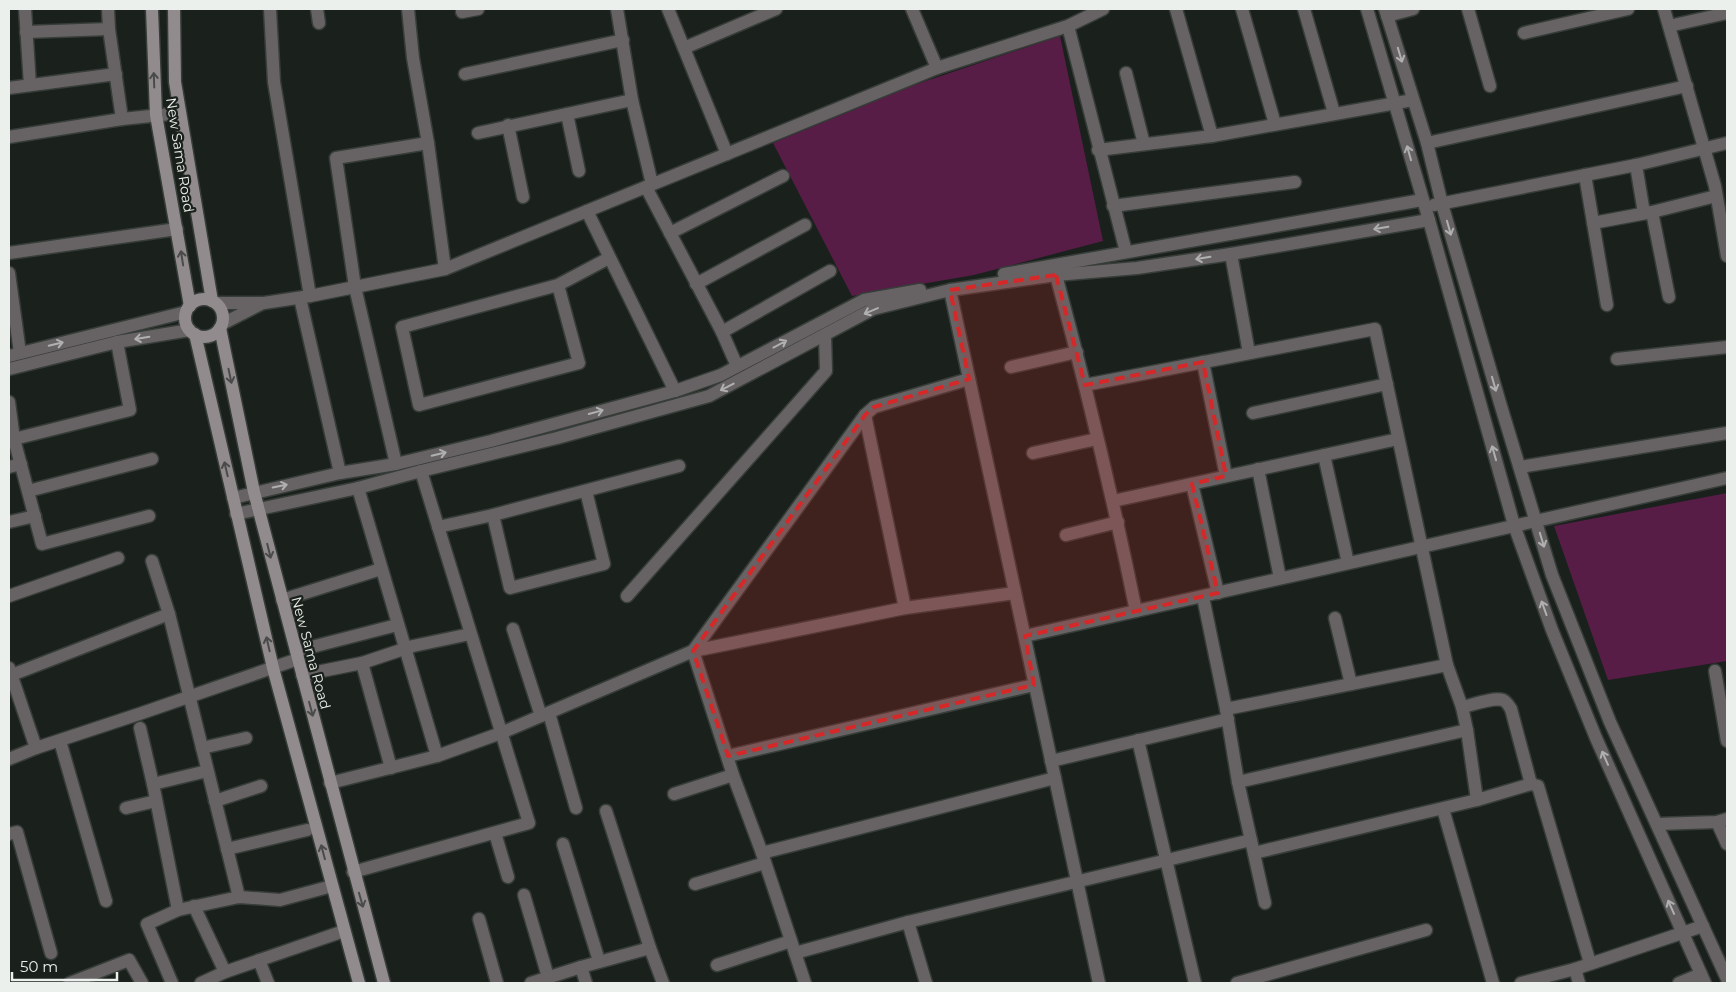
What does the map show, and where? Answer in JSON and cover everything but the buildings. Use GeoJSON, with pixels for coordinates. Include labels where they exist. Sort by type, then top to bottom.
{"type":"FeatureCollection","features":[{"type":"Feature","properties":{"kind":"main road","name":"New Sama Road"},"geometry":{"type":"LineString","coordinates":[[152,9],[156,115],[177,229],[188,309]]}},
{"type":"Feature","properties":{"kind":"main road","name":"New Sama Road"},"geometry":{"type":"LineString","coordinates":[[174,9],[175,82],[214,302]]}},
{"type":"Feature","properties":{"kind":"main road"},"geometry":{"type":"LineString","coordinates":[[193,332],[208,336],[214,334],[221,326],[222,311],[214,302],[201,299],[188,309],[187,324],[193,332],[273,668],[359,983]]}},
{"type":"Feature","properties":{"kind":"main road","name":"New Sama Road"},"geometry":{"type":"LineString","coordinates":[[221,326],[254,492],[353,872],[384,983]]}},
{"type":"Feature","properties":{"kind":"street"},"geometry":{"type":"LineString","coordinates":[[25,9],[30,85]]}},
{"type":"Feature","properties":{"kind":"street"},"geometry":{"type":"LineString","coordinates":[[108,9],[109,29],[122,119]]}},
{"type":"Feature","properties":{"kind":"street"},"geometry":{"type":"LineString","coordinates":[[270,9],[274,82],[305,297],[340,473]]}},
{"type":"Feature","properties":{"kind":"street"},"geometry":{"type":"LineString","coordinates":[[317,9],[319,23]]}},
{"type":"Feature","properties":{"kind":"street"},"geometry":{"type":"LineString","coordinates":[[408,9],[413,58],[428,143],[445,269]]}},
{"type":"Feature","properties":{"kind":"street"},"geometry":{"type":"LineString","coordinates":[[462,12],[478,9]]}},
{"type":"Feature","properties":{"kind":"street"},"geometry":{"type":"LineString","coordinates":[[617,9],[632,100],[649,185],[670,234],[722,332],[737,366]]}},
{"type":"Feature","properties":{"kind":"street"},"geometry":{"type":"LineString","coordinates":[[668,9],[727,154]]}},
{"type":"Feature","properties":{"kind":"street"},"geometry":{"type":"LineString","coordinates":[[684,48],[776,9]]}},
{"type":"Feature","properties":{"kind":"street"},"geometry":{"type":"LineString","coordinates":[[912,9],[937,68]]}},
{"type":"Feature","properties":{"kind":"street"},"geometry":{"type":"LineString","coordinates":[[214,302],[264,303],[305,297],[445,269],[937,68],[1068,26],[1103,9]]}},
{"type":"Feature","properties":{"kind":"street"},"geometry":{"type":"LineString","coordinates":[[1176,9],[1212,136]]}},
{"type":"Feature","properties":{"kind":"street"},"geometry":{"type":"LineString","coordinates":[[1242,9],[1275,124]]}},
{"type":"Feature","properties":{"kind":"street"},"geometry":{"type":"LineString","coordinates":[[1304,9],[1334,113]]}},
{"type":"Feature","properties":{"kind":"street"},"geometry":{"type":"LineString","coordinates":[[1367,9],[1514,525],[1552,630],[1596,738],[1703,978],[1679,983]]}},
{"type":"Feature","properties":{"kind":"street"},"geometry":{"type":"LineString","coordinates":[[1413,9],[1386,12],[1427,143],[1442,204],[1552,575],[1610,722],[1727,978]]}},
{"type":"Feature","properties":{"kind":"street"},"geometry":{"type":"LineString","coordinates":[[1468,9],[1490,86]]}},
{"type":"Feature","properties":{"kind":"street"},"geometry":{"type":"LineString","coordinates":[[1524,33],[1628,9]]}},
{"type":"Feature","properties":{"kind":"street"},"geometry":{"type":"LineString","coordinates":[[1664,9],[1719,189],[1727,256]]}},
{"type":"Feature","properties":{"kind":"street"},"geometry":{"type":"LineString","coordinates":[[1669,26],[1727,13]]}},
{"type":"Feature","properties":{"kind":"street"},"geometry":{"type":"LineString","coordinates":[[1068,26],[1098,150],[1126,252]]}},
{"type":"Feature","properties":{"kind":"street"},"geometry":{"type":"LineString","coordinates":[[26,32],[109,29]]}},
{"type":"Feature","properties":{"kind":"street"},"geometry":{"type":"LineString","coordinates":[[465,74],[623,40]]}},
{"type":"Feature","properties":{"kind":"street"},"geometry":{"type":"LineString","coordinates":[[1126,73],[1144,144]]}},
{"type":"Feature","properties":{"kind":"street"},"geometry":{"type":"LineString","coordinates":[[9,88],[116,74]]}},
{"type":"Feature","properties":{"kind":"street"},"geometry":{"type":"LineString","coordinates":[[1427,143],[1687,86]]}},
{"type":"Feature","properties":{"kind":"street"},"geometry":{"type":"LineString","coordinates":[[478,133],[632,100]]}},
{"type":"Feature","properties":{"kind":"street"},"geometry":{"type":"LineString","coordinates":[[1098,150],[1212,136],[1413,100]]}},
{"type":"Feature","properties":{"kind":"street"},"geometry":{"type":"LineString","coordinates":[[9,137],[122,119],[180,113]]}},
{"type":"Feature","properties":{"kind":"street"},"geometry":{"type":"LineString","coordinates":[[567,114],[579,171]]}},
{"type":"Feature","properties":{"kind":"street"},"geometry":{"type":"LineString","coordinates":[[508,126],[523,197]]}},
{"type":"Feature","properties":{"kind":"street"},"geometry":{"type":"LineString","coordinates":[[396,464],[355,287],[336,158],[428,143]]}},
{"type":"Feature","properties":{"kind":"street"},"geometry":{"type":"LineString","coordinates":[[236,514],[358,488],[420,470],[557,438],[709,396],[872,309],[950,290],[1056,275],[1137,268],[1231,254],[1442,204],[1636,165],[1727,143]]}},
{"type":"Feature","properties":{"kind":"street"},"geometry":{"type":"LineString","coordinates":[[1636,165],[1669,297]]}},
{"type":"Feature","properties":{"kind":"street"},"geometry":{"type":"LineString","coordinates":[[1585,175],[1607,305]]}},
{"type":"Feature","properties":{"kind":"street"},"geometry":{"type":"LineString","coordinates":[[670,234],[783,176]]}},
{"type":"Feature","properties":{"kind":"street"},"geometry":{"type":"LineString","coordinates":[[1113,206],[1295,182]]}},
{"type":"Feature","properties":{"kind":"street"},"geometry":{"type":"LineString","coordinates":[[1593,223],[1648,212],[1719,189]]}},
{"type":"Feature","properties":{"kind":"street"},"geometry":{"type":"LineString","coordinates":[[232,498],[340,473],[396,464],[491,441],[675,391],[720,375],[864,300],[1126,252],[1332,217],[1425,209]]}},
{"type":"Feature","properties":{"kind":"street"},"geometry":{"type":"LineString","coordinates":[[587,211],[675,391]]}},
{"type":"Feature","properties":{"kind":"street"},"geometry":{"type":"LineString","coordinates":[[696,284],[805,225]]}},
{"type":"Feature","properties":{"kind":"street"},"geometry":{"type":"LineString","coordinates":[[9,253],[177,229]]}},
{"type":"Feature","properties":{"kind":"street"},"geometry":{"type":"LineString","coordinates":[[1231,254],[1249,353]]}},
{"type":"Feature","properties":{"kind":"street"},"geometry":{"type":"LineString","coordinates":[[558,285],[579,363],[419,405],[402,328],[558,285],[609,258]]}},
{"type":"Feature","properties":{"kind":"street"},"geometry":{"type":"LineString","coordinates":[[722,332],[830,271]]}},
{"type":"Feature","properties":{"kind":"street"},"geometry":{"type":"LineString","coordinates":[[9,273],[15,354],[120,329],[188,309]]}},
{"type":"Feature","properties":{"kind":"street"},"geometry":{"type":"LineString","coordinates":[[1056,275],[1077,352],[1113,501],[1136,611]]}},
{"type":"Feature","properties":{"kind":"street"},"geometry":{"type":"LineString","coordinates":[[950,290],[1100,983]]}},
{"type":"Feature","properties":{"kind":"street"},"geometry":{"type":"LineString","coordinates":[[221,326],[264,303]]}},
{"type":"Feature","properties":{"kind":"street"},"geometry":{"type":"LineString","coordinates":[[1085,385],[1375,330],[1423,546],[1447,665],[1462,707],[1467,730],[1477,800]]}},
{"type":"Feature","properties":{"kind":"street"},"geometry":{"type":"LineString","coordinates":[[9,369],[117,342],[193,332]]}},
{"type":"Feature","properties":{"kind":"street"},"geometry":{"type":"LineString","coordinates":[[627,596],[826,371],[826,335]]}},
{"type":"Feature","properties":{"kind":"street"},"geometry":{"type":"LineString","coordinates":[[14,439],[130,410],[117,342]]}},
{"type":"Feature","properties":{"kind":"street"},"geometry":{"type":"LineString","coordinates":[[1618,359],[1727,346]]}},
{"type":"Feature","properties":{"kind":"street"},"geometry":{"type":"LineString","coordinates":[[1011,367],[1077,352]]}},
{"type":"Feature","properties":{"kind":"street"},"geometry":{"type":"LineString","coordinates":[[1203,362],[1226,476]]}},
{"type":"Feature","properties":{"kind":"street"},"geometry":{"type":"LineString","coordinates":[[693,650],[865,415],[874,407],[969,379]]}},
{"type":"Feature","properties":{"kind":"street"},"geometry":{"type":"LineString","coordinates":[[1254,413],[1387,384]]}},
{"type":"Feature","properties":{"kind":"street"},"geometry":{"type":"LineString","coordinates":[[9,402],[15,465],[28,492],[42,544],[149,516]]}},
{"type":"Feature","properties":{"kind":"street"},"geometry":{"type":"LineString","coordinates":[[865,415],[905,608]]}},
{"type":"Feature","properties":{"kind":"street"},"geometry":{"type":"LineString","coordinates":[[1520,467],[1727,433]]}},
{"type":"Feature","properties":{"kind":"street"},"geometry":{"type":"LineString","coordinates":[[1033,453],[1097,439]]}},
{"type":"Feature","properties":{"kind":"street"},"geometry":{"type":"LineString","coordinates":[[1113,501],[1398,439]]}},
{"type":"Feature","properties":{"kind":"street"},"geometry":{"type":"LineString","coordinates":[[1324,455],[1348,563]]}},
{"type":"Feature","properties":{"kind":"street"},"geometry":{"type":"LineString","coordinates":[[28,492],[152,459]]}},
{"type":"Feature","properties":{"kind":"street"},"geometry":{"type":"LineString","coordinates":[[438,527],[493,515],[679,466]]}},
{"type":"Feature","properties":{"kind":"street"},"geometry":{"type":"LineString","coordinates":[[1258,469],[1280,578]]}},
{"type":"Feature","properties":{"kind":"street"},"geometry":{"type":"LineString","coordinates":[[353,872],[529,823],[420,470]]}},
{"type":"Feature","properties":{"kind":"street"},"geometry":{"type":"LineString","coordinates":[[1025,636],[1727,478]]}},
{"type":"Feature","properties":{"kind":"street"},"geometry":{"type":"LineString","coordinates":[[1192,484],[1218,593]]}},
{"type":"Feature","properties":{"kind":"street"},"geometry":{"type":"LineString","coordinates":[[358,488],[437,756]]}},
{"type":"Feature","properties":{"kind":"street"},"geometry":{"type":"LineString","coordinates":[[493,515],[510,588],[604,564],[586,491]]}},
{"type":"Feature","properties":{"kind":"street"},"geometry":{"type":"LineString","coordinates":[[9,522],[35,516]]}},
{"type":"Feature","properties":{"kind":"street"},"geometry":{"type":"LineString","coordinates":[[1066,535],[1118,522]]}},
{"type":"Feature","properties":{"kind":"street"},"geometry":{"type":"LineString","coordinates":[[9,596],[118,558]]}},
{"type":"Feature","properties":{"kind":"street"},"geometry":{"type":"LineString","coordinates":[[152,561],[169,614],[239,897]]}},
{"type":"Feature","properties":{"kind":"street"},"geometry":{"type":"LineString","coordinates":[[282,600],[381,569]]}},
{"type":"Feature","properties":{"kind":"street"},"geometry":{"type":"LineString","coordinates":[[330,783],[437,756],[501,733],[693,650],[905,608],[1015,593]]}},
{"type":"Feature","properties":{"kind":"street"},"geometry":{"type":"LineString","coordinates":[[1203,596],[1227,714],[1238,782],[1265,903]]}},
{"type":"Feature","properties":{"kind":"street"},"geometry":{"type":"LineString","coordinates":[[36,748],[10,674],[169,614]]}},
{"type":"Feature","properties":{"kind":"street"},"geometry":{"type":"LineString","coordinates":[[1335,618],[1351,684]]}},
{"type":"Feature","properties":{"kind":"street"},"geometry":{"type":"LineString","coordinates":[[9,759],[36,748],[273,668],[297,655],[397,625]]}},
{"type":"Feature","properties":{"kind":"street"},"geometry":{"type":"LineString","coordinates":[[513,628],[545,714],[576,808]]}},
{"type":"Feature","properties":{"kind":"street"},"geometry":{"type":"LineString","coordinates":[[302,676],[362,663],[406,650],[413,646],[470,634]]}},
{"type":"Feature","properties":{"kind":"street"},"geometry":{"type":"LineString","coordinates":[[693,650],[805,983]]}},
{"type":"Feature","properties":{"kind":"street"},"geometry":{"type":"LineString","coordinates":[[362,663],[391,768]]}},
{"type":"Feature","properties":{"kind":"street"},"geometry":{"type":"LineString","coordinates":[[1051,761],[1138,740],[1227,714],[1351,684],[1447,665]]}},
{"type":"Feature","properties":{"kind":"street"},"geometry":{"type":"LineString","coordinates":[[1715,671],[1727,741]]}},
{"type":"Feature","properties":{"kind":"street"},"geometry":{"type":"LineString","coordinates":[[728,756],[1034,685]]}},
{"type":"Feature","properties":{"kind":"street"},"geometry":{"type":"LineString","coordinates":[[1462,707],[1493,700],[1502,700],[1507,703],[1511,710],[1531,784]]}},
{"type":"Feature","properties":{"kind":"street"},"geometry":{"type":"LineString","coordinates":[[140,728],[178,910]]}},
{"type":"Feature","properties":{"kind":"street"},"geometry":{"type":"LineString","coordinates":[[1238,782],[1467,730]]}},
{"type":"Feature","properties":{"kind":"street"},"geometry":{"type":"LineString","coordinates":[[202,748],[246,738]]}},
{"type":"Feature","properties":{"kind":"street"},"geometry":{"type":"LineString","coordinates":[[60,740],[106,901]]}},
{"type":"Feature","properties":{"kind":"street"},"geometry":{"type":"LineString","coordinates":[[1138,740],[1195,983]]}},
{"type":"Feature","properties":{"kind":"street"},"geometry":{"type":"LineString","coordinates":[[153,784],[207,771]]}},
{"type":"Feature","properties":{"kind":"street"},"geometry":{"type":"LineString","coordinates":[[674,794],[734,775]]}},
{"type":"Feature","properties":{"kind":"street"},"geometry":{"type":"LineString","coordinates":[[695,884],[764,858],[1055,778]]}},
{"type":"Feature","properties":{"kind":"street"},"geometry":{"type":"LineString","coordinates":[[1254,853],[1444,809],[1531,784],[1538,786],[1590,963]]}},
{"type":"Feature","properties":{"kind":"street"},"geometry":{"type":"LineString","coordinates":[[215,800],[261,786]]}},
{"type":"Feature","properties":{"kind":"street"},"geometry":{"type":"LineString","coordinates":[[126,808],[156,801]]}},
{"type":"Feature","properties":{"kind":"street"},"geometry":{"type":"LineString","coordinates":[[1444,809],[1493,983]]}},
{"type":"Feature","properties":{"kind":"street"},"geometry":{"type":"LineString","coordinates":[[606,811],[663,983]]}},
{"type":"Feature","properties":{"kind":"street"},"geometry":{"type":"LineString","coordinates":[[1656,824],[1722,821],[1727,844]]}},
{"type":"Feature","properties":{"kind":"street"},"geometry":{"type":"LineString","coordinates":[[227,849],[307,830]]}},
{"type":"Feature","properties":{"kind":"street"},"geometry":{"type":"LineString","coordinates":[[9,834],[18,832],[51,953]]}},
{"type":"Feature","properties":{"kind":"street"},"geometry":{"type":"LineString","coordinates":[[495,833],[508,877]]}},
{"type":"Feature","properties":{"kind":"street"},"geometry":{"type":"LineString","coordinates":[[717,966],[1251,840]]}},
{"type":"Feature","properties":{"kind":"street"},"geometry":{"type":"LineString","coordinates":[[563,844],[600,961]]}},
{"type":"Feature","properties":{"kind":"street"},"geometry":{"type":"LineString","coordinates":[[172,983],[147,924],[178,910],[194,906],[239,897],[280,900],[332,886]]}},
{"type":"Feature","properties":{"kind":"street"},"geometry":{"type":"LineString","coordinates":[[524,895],[548,977]]}},
{"type":"Feature","properties":{"kind":"street"},"geometry":{"type":"LineString","coordinates":[[194,906],[225,972]]}},
{"type":"Feature","properties":{"kind":"street"},"geometry":{"type":"LineString","coordinates":[[479,920],[497,983]]}},
{"type":"Feature","properties":{"kind":"street"},"geometry":{"type":"LineString","coordinates":[[908,922],[926,983]]}},
{"type":"Feature","properties":{"kind":"street"},"geometry":{"type":"LineString","coordinates":[[1521,983],[1575,969],[1704,926]]}},
{"type":"Feature","properties":{"kind":"street"},"geometry":{"type":"LineString","coordinates":[[1237,983],[1426,930]]}},
{"type":"Feature","properties":{"kind":"street"},"geometry":{"type":"LineString","coordinates":[[203,983],[225,972],[344,931]]}},
{"type":"Feature","properties":{"kind":"street"},"geometry":{"type":"LineString","coordinates":[[531,983],[600,961],[650,948]]}},
{"type":"Feature","properties":{"kind":"street"},"geometry":{"type":"LineString","coordinates":[[70,983],[129,960],[142,983]]}},
{"type":"Feature","properties":{"kind":"street"},"geometry":{"type":"LineString","coordinates":[[259,960],[268,983]]}},
{"type":"Feature","properties":{"kind":"street"},"geometry":{"type":"LineString","coordinates":[[581,967],[586,983]]}},
{"type":"Feature","properties":{"kind":"street"},"geometry":{"type":"LineString","coordinates":[[1575,969],[1579,983]]}},
{"type":"Feature","properties":{"kind":"highlighted area"},"geometry":{"type":"Polygon","coordinates":[[[1056,275],[1085,385],[1203,362],[1226,476],[1192,484],[1218,593],[1025,636],[1034,685],[728,756],[693,651],[865,415],[874,407],[969,379],[950,290],[1056,275]]]}},
{"type":"Feature","properties":{"kind":"shaded area"},"geometry":{"type":"Polygon","coordinates":[[[1060,36],[1103,241],[974,275],[852,296],[773,143],[914,85],[1060,36]]]}},
{"type":"Feature","properties":{"kind":"shaded area"},"geometry":{"type":"Polygon","coordinates":[[[1727,493],[1727,661],[1608,680],[1554,526],[1727,493]]]}}]}
